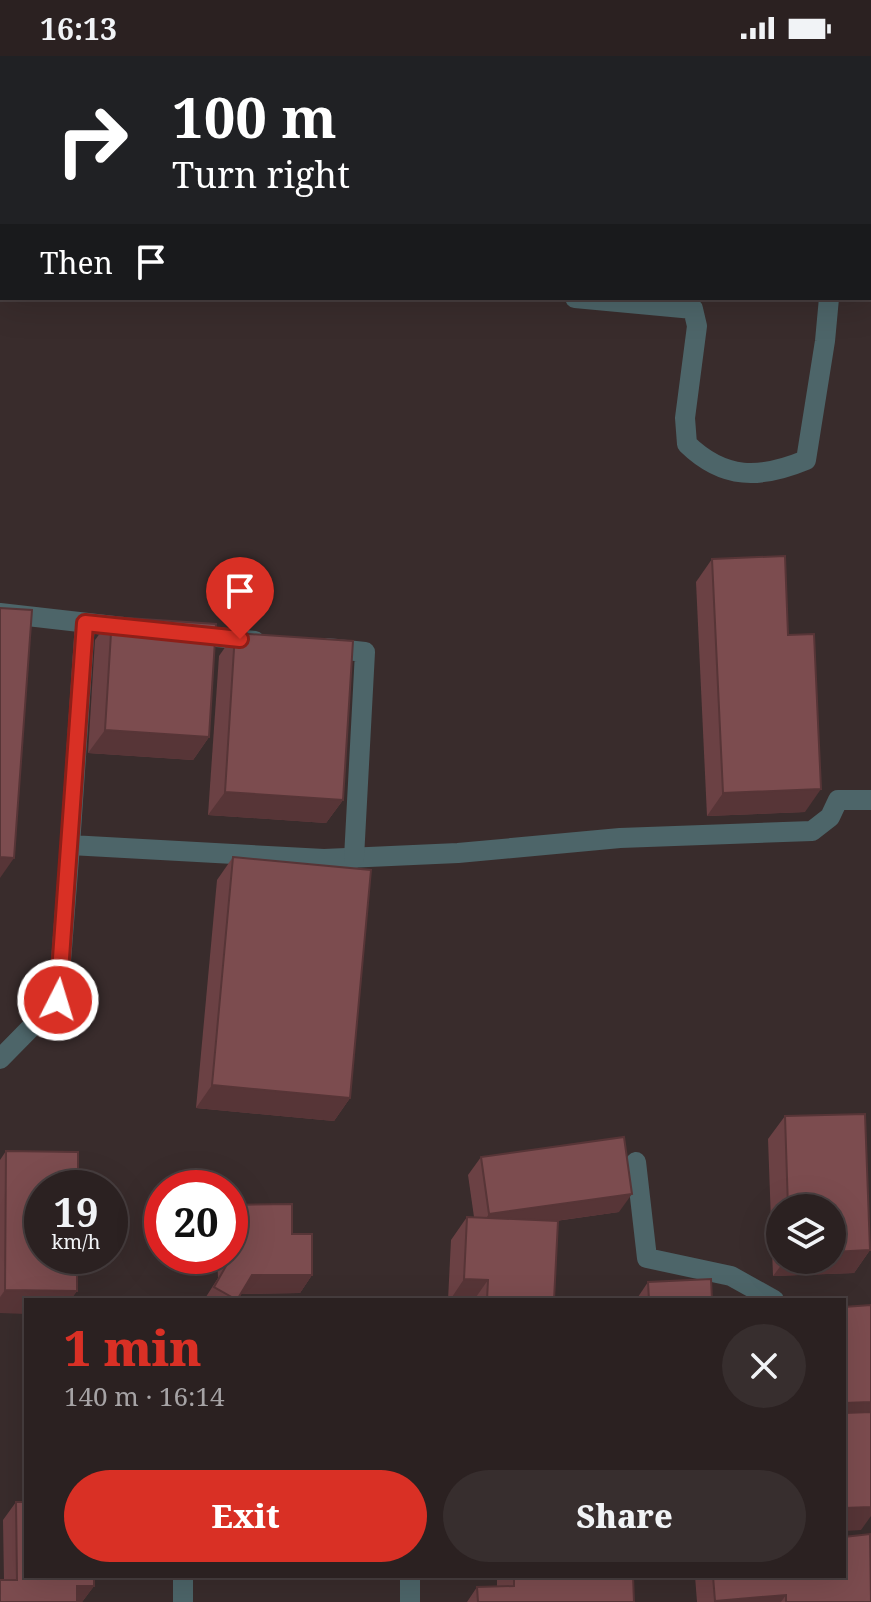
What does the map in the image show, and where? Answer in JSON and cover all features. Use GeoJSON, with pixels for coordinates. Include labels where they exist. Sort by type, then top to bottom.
{"type":"FeatureCollection","features":[{"type":"Feature","properties":{"kind":"lane"},"geometry":{"type":"LineString","coordinates":[[596,300],[693,309],[697,326],[685,418],[687,444],[702,459],[730,472],[780,471],[806,460],[829,300]]}},
{"type":"Feature","properties":{"kind":"lane"},"geometry":{"type":"LineString","coordinates":[[0,613],[271,642]]}},
{"type":"Feature","properties":{"kind":"lane"},"geometry":{"type":"LineString","coordinates":[[0,1059],[58,1000],[85,623]]}},
{"type":"Feature","properties":{"kind":"lane"},"geometry":{"type":"LineString","coordinates":[[302,645],[365,652],[354,858]]}},
{"type":"Feature","properties":{"kind":"lane"},"geometry":{"type":"LineString","coordinates":[[70,845],[324,859],[458,853],[620,838],[812,831],[830,817],[838,800],[871,800]]}},
{"type":"Feature","properties":{"kind":"lane"},"geometry":{"type":"LineString","coordinates":[[636,1162],[647,1258],[731,1276],[770,1298]]}},
{"type":"Feature","properties":{"kind":"lane"},"geometry":{"type":"LineString","coordinates":[[183,1578],[183,1602]]}},
{"type":"Feature","properties":{"kind":"lane"},"geometry":{"type":"LineString","coordinates":[[410,1578],[410,1602]]}},
{"type":"Feature","properties":{"kind":"building"},"geometry":{"type":"Polygon","coordinates":[[[785,556],[788,635],[814,634],[821,789],[723,793],[712,559],[785,556]]]}},
{"type":"Feature","properties":{"kind":"building"},"geometry":{"type":"Polygon","coordinates":[[[0,608],[32,610],[14,858],[0,857],[0,608]]]}},
{"type":"Feature","properties":{"kind":"building"},"geometry":{"type":"Polygon","coordinates":[[[112,617],[216,624],[209,737],[105,730],[112,617]]]}},
{"type":"Feature","properties":{"kind":"building"},"geometry":{"type":"Polygon","coordinates":[[[235,633],[353,641],[343,800],[225,792],[235,633]]]}},
{"type":"Feature","properties":{"kind":"building"},"geometry":{"type":"Polygon","coordinates":[[[233,857],[371,870],[350,1098],[212,1085],[233,857]]]}},
{"type":"Feature","properties":{"kind":"building"},"geometry":{"type":"Polygon","coordinates":[[[865,1114],[870,1250],[846,1251],[846,1194],[788,1194],[785,1116],[865,1114]]]}},
{"type":"Feature","properties":{"kind":"building"},"geometry":{"type":"Polygon","coordinates":[[[624,1137],[632,1194],[489,1214],[481,1157],[624,1137]]]}},
{"type":"Feature","properties":{"kind":"building"},"geometry":{"type":"Polygon","coordinates":[[[6,1151],[78,1152],[78,1170],[24,1170],[24,1274],[77,1274],[77,1291],[5,1290],[6,1151]]]}},
{"type":"Feature","properties":{"kind":"building"},"geometry":{"type":"Polygon","coordinates":[[[292,1204],[292,1234],[312,1234],[312,1275],[252,1275],[238,1298],[214,1287],[221,1274],[248,1274],[248,1205],[292,1204]]]}},
{"type":"Feature","properties":{"kind":"building"},"geometry":{"type":"Polygon","coordinates":[[[467,1217],[558,1221],[554,1298],[487,1298],[488,1280],[464,1279],[467,1217]]]}},
{"type":"Feature","properties":{"kind":"building"},"geometry":{"type":"Polygon","coordinates":[[[711,1279],[712,1298],[649,1298],[648,1282],[711,1279]]]}},
{"type":"Feature","properties":{"kind":"building"},"geometry":{"type":"Polygon","coordinates":[[[871,1305],[871,1402],[846,1403],[846,1307],[871,1305]]]}},
{"type":"Feature","properties":{"kind":"building"},"geometry":{"type":"Polygon","coordinates":[[[871,1412],[871,1507],[846,1508],[846,1413],[871,1412]]]}},
{"type":"Feature","properties":{"kind":"building"},"geometry":{"type":"Polygon","coordinates":[[[16,1502],[24,1502],[24,1578],[94,1578],[94,1586],[77,1586],[77,1602],[0,1602],[0,1580],[17,1580],[16,1502]]]}},
{"type":"Feature","properties":{"kind":"building"},"geometry":{"type":"Polygon","coordinates":[[[870,1534],[871,1602],[786,1602],[786,1595],[715,1601],[713,1578],[846,1578],[846,1537],[870,1534]]]}},
{"type":"Feature","properties":{"kind":"building"},"geometry":{"type":"Polygon","coordinates":[[[514,1578],[633,1578],[634,1602],[478,1602],[477,1587],[514,1586],[514,1578]]]}},
{"type":"Feature","properties":{"kind":"route"},"geometry":{"type":"LineString","coordinates":[[58,1000],[85,623],[240,639]]}}]}
